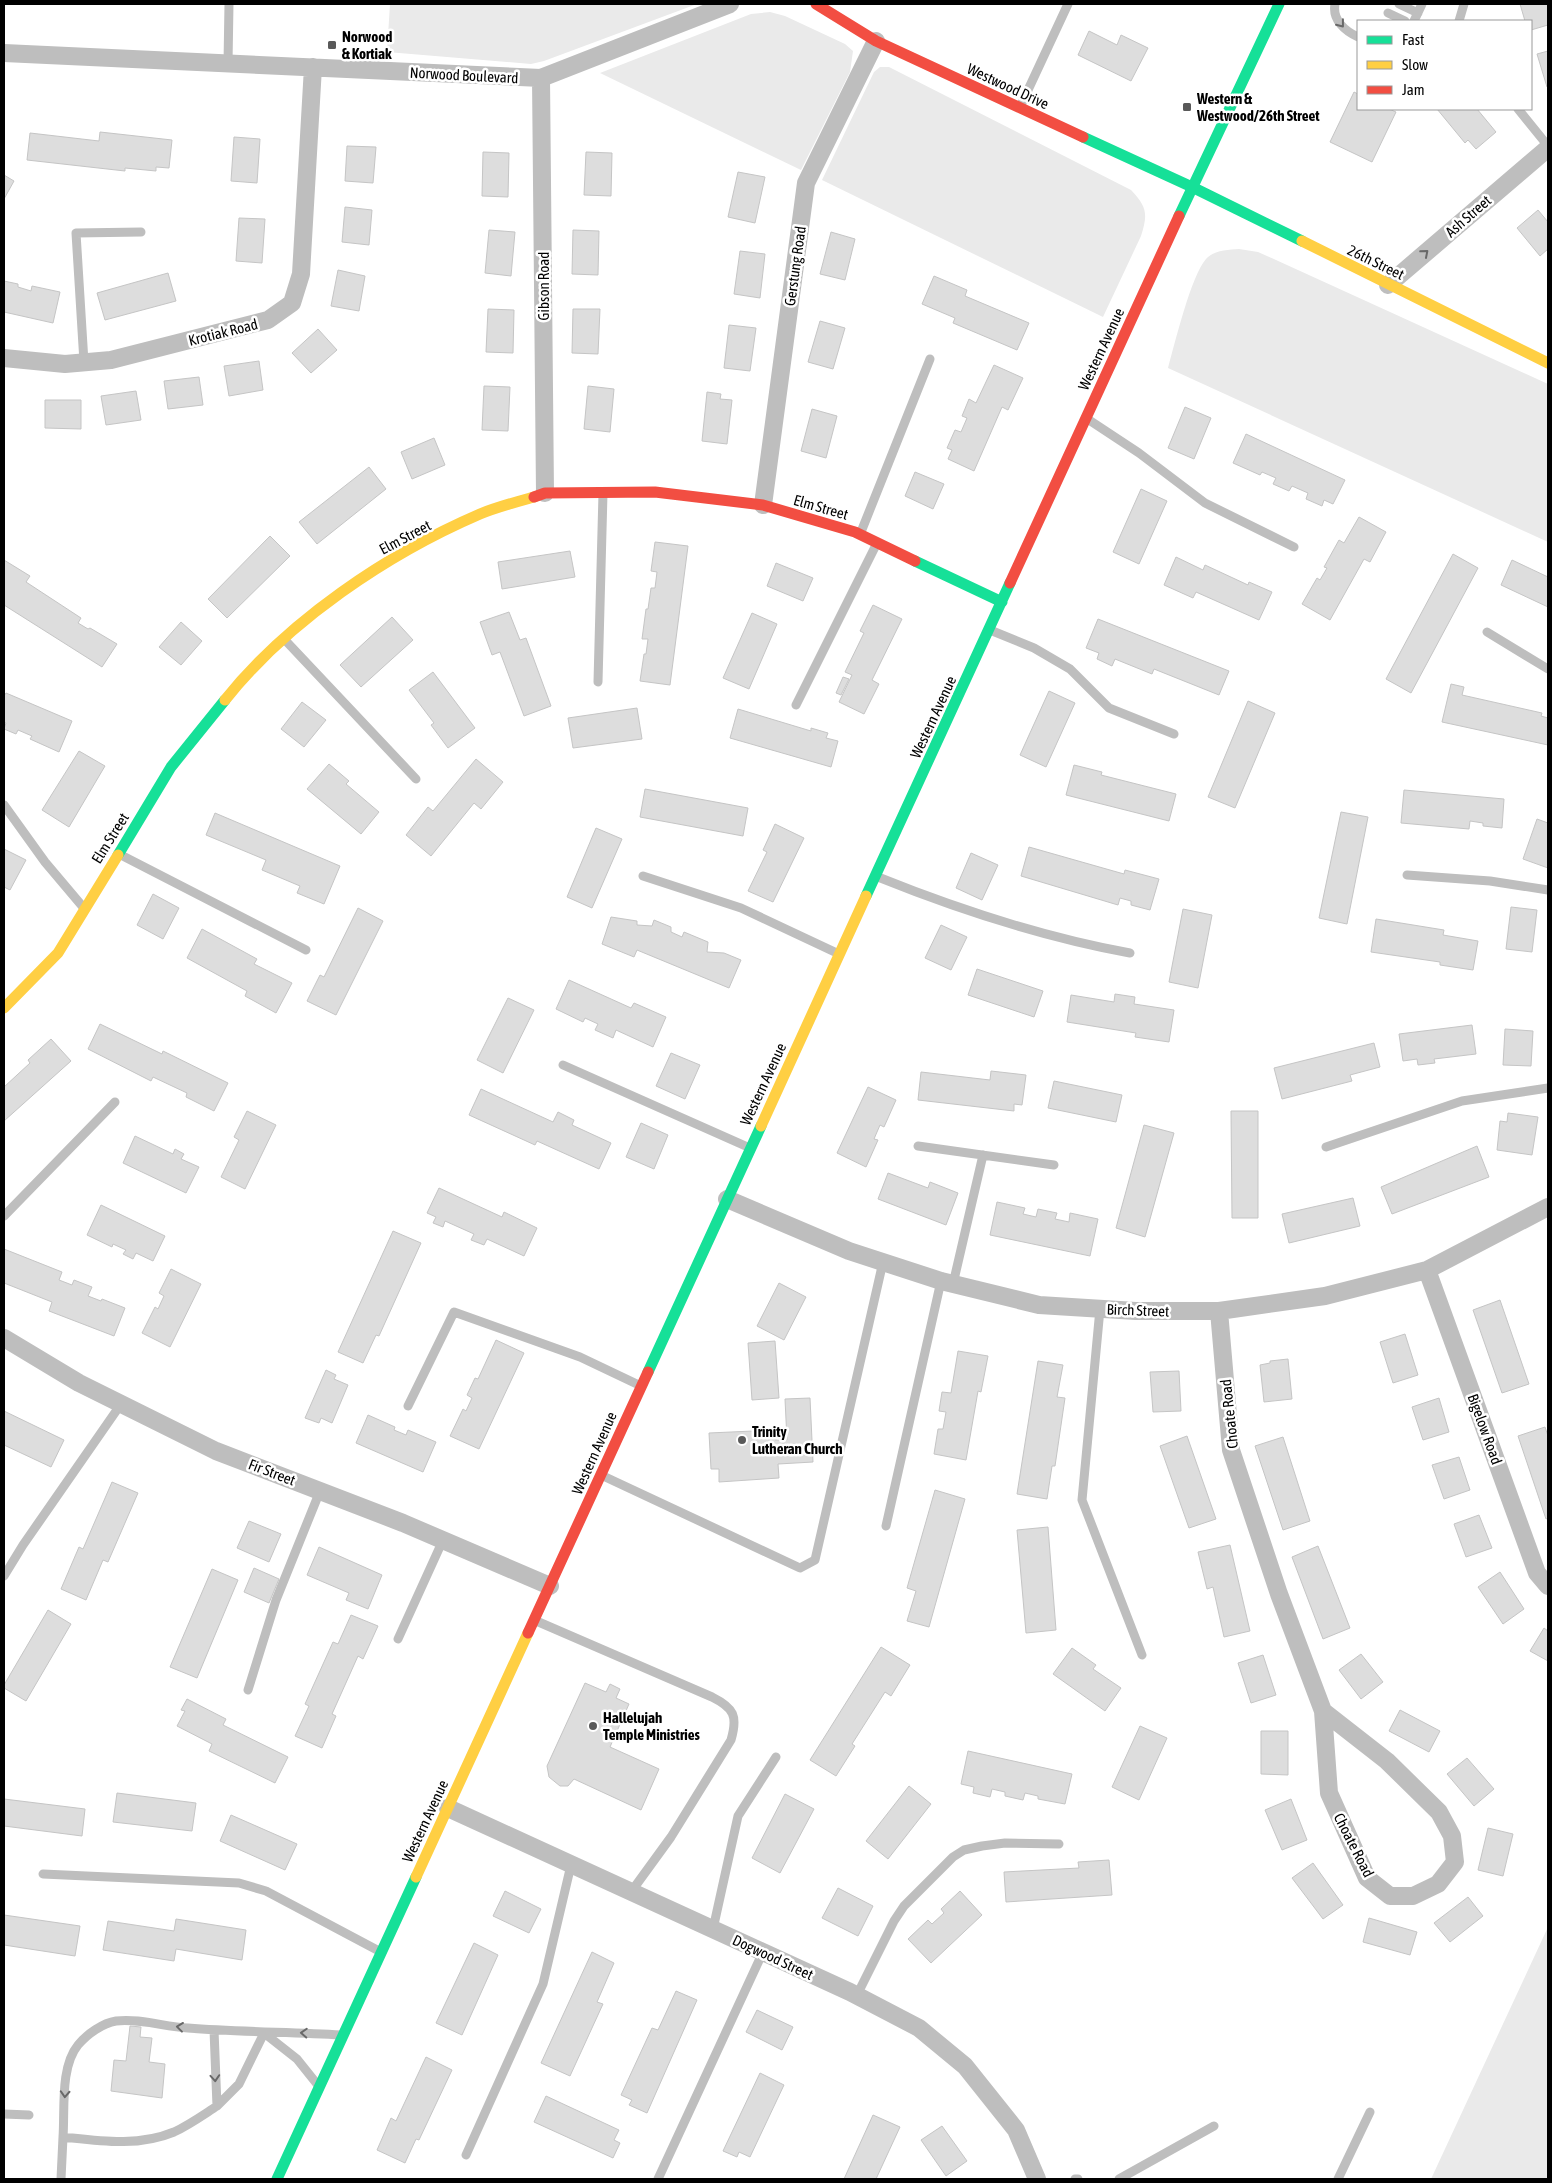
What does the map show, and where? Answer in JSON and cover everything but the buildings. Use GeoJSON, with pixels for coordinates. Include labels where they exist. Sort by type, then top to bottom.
{"type":"FeatureCollection","features":[{"type":"Feature","properties":{"kind":"main road","name":"Westwood Drive"},"geometry":{"type":"LineString","coordinates":[[816,4],[876,41],[1192,187]]}},
{"type":"Feature","properties":{"kind":"main road","name":"Western Avenue"},"geometry":{"type":"LineString","coordinates":[[278,2179],[1192,187],[1279,4]]}},
{"type":"Feature","properties":{"kind":"main road","name":"26th Street"},"geometry":{"type":"LineString","coordinates":[[1192,187],[1548,363]]}},
{"type":"Feature","properties":{"kind":"main road","name":"Elm Street"},"geometry":{"type":"LineString","coordinates":[[4,1008],[58,953],[172,768],[240,682],[316,611],[396,556],[481,514],[545,493],[655,492],[763,505],[860,535],[1002,602]]}},
{"type":"Feature","properties":{"kind":"street","name":"Norwood Boulevard"},"geometry":{"type":"LineString","coordinates":[[4,53],[542,78],[730,4]]}},
{"type":"Feature","properties":{"kind":"street","name":"Gerstung Road"},"geometry":{"type":"LineString","coordinates":[[763,505],[806,183],[876,41]]}},
{"type":"Feature","properties":{"kind":"street","name":"Krotiak Road"},"geometry":{"type":"LineString","coordinates":[[4,358],[65,364],[111,360],[268,320],[292,303],[301,274],[313,67]]}},
{"type":"Feature","properties":{"kind":"street","name":"Gibson Road"},"geometry":{"type":"LineString","coordinates":[[542,78],[545,493]]}},
{"type":"Feature","properties":{"kind":"street","name":"Ash Street"},"geometry":{"type":"LineString","coordinates":[[1388,285],[1548,147]]}},
{"type":"Feature","properties":{"kind":"street","name":"Birch Street"},"geometry":{"type":"LineString","coordinates":[[727,1199],[848,1251],[947,1282],[1039,1305],[1100,1309],[1219,1311],[1325,1296],[1427,1270],[1548,1207]]}},
{"type":"Feature","properties":{"kind":"street","name":"Bigelow Road"},"geometry":{"type":"LineString","coordinates":[[1427,1270],[1537,1573],[1548,1586]]}},
{"type":"Feature","properties":{"kind":"street","name":"Choate Road"},"geometry":{"type":"LineString","coordinates":[[1219,1311],[1231,1450],[1278,1594],[1323,1711],[1329,1793],[1367,1878],[1390,1896],[1414,1896],[1438,1884],[1455,1862],[1452,1836],[1439,1812],[1386,1761],[1323,1711]]}},
{"type":"Feature","properties":{"kind":"street","name":"Fir Street"},"geometry":{"type":"LineString","coordinates":[[4,1338],[79,1383],[216,1451],[443,1540],[550,1586]]}},
{"type":"Feature","properties":{"kind":"street","name":"Dogwood Street"},"geometry":{"type":"LineString","coordinates":[[448,1808],[857,1995],[919,2028],[965,2066],[1016,2130],[1037,2179]]}},
{"type":"Feature","properties":{"kind":"lane"},"geometry":{"type":"LineString","coordinates":[[228,63],[229,4]]}},
{"type":"Feature","properties":{"kind":"lane"},"geometry":{"type":"LineString","coordinates":[[1020,107],[1068,4]]}},
{"type":"Feature","properties":{"kind":"lane"},"geometry":{"type":"LineString","coordinates":[[1335,4],[1336,17],[1343,28],[1357,36]]}},
{"type":"Feature","properties":{"kind":"lane"},"geometry":{"type":"LineString","coordinates":[[1399,4],[1416,17],[1422,4]]}},
{"type":"Feature","properties":{"kind":"lane"},"geometry":{"type":"LineString","coordinates":[[1458,20],[1464,4]]}},
{"type":"Feature","properties":{"kind":"lane"},"geometry":{"type":"LineString","coordinates":[[1388,13],[1403,20]]}},
{"type":"Feature","properties":{"kind":"lane"},"geometry":{"type":"LineString","coordinates":[[1519,110],[1548,147]]}},
{"type":"Feature","properties":{"kind":"lane"},"geometry":{"type":"LineString","coordinates":[[84,362],[76,233],[142,232]]}},
{"type":"Feature","properties":{"kind":"lane"},"geometry":{"type":"LineString","coordinates":[[860,535],[930,359]]}},
{"type":"Feature","properties":{"kind":"lane"},"geometry":{"type":"LineString","coordinates":[[1086,418],[1138,453],[1205,503],[1294,547]]}},
{"type":"Feature","properties":{"kind":"lane"},"geometry":{"type":"LineString","coordinates":[[598,682],[603,493]]}},
{"type":"Feature","properties":{"kind":"lane"},"geometry":{"type":"LineString","coordinates":[[796,705],[877,543]]}},
{"type":"Feature","properties":{"kind":"lane"},"geometry":{"type":"LineString","coordinates":[[990,630],[1034,648],[1070,669],[1109,708],[1174,734]]}},
{"type":"Feature","properties":{"kind":"lane"},"geometry":{"type":"LineString","coordinates":[[1487,632],[1548,669]]}},
{"type":"Feature","properties":{"kind":"lane"},"geometry":{"type":"LineString","coordinates":[[285,639],[416,779]]}},
{"type":"Feature","properties":{"kind":"lane"},"geometry":{"type":"LineString","coordinates":[[4,805],[45,862],[84,909]]}},
{"type":"Feature","properties":{"kind":"lane"},"geometry":{"type":"LineString","coordinates":[[118,854],[306,950]]}},
{"type":"Feature","properties":{"kind":"lane"},"geometry":{"type":"LineString","coordinates":[[1407,875],[1490,881],[1548,890]]}},
{"type":"Feature","properties":{"kind":"lane"},"geometry":{"type":"LineString","coordinates":[[644,876],[741,908],[840,954]]}},
{"type":"Feature","properties":{"kind":"lane"},"geometry":{"type":"LineString","coordinates":[[876,876],[941,902],[1006,924],[1078,944],[1130,953]]}},
{"type":"Feature","properties":{"kind":"lane"},"geometry":{"type":"LineString","coordinates":[[563,1065],[750,1149]]}},
{"type":"Feature","properties":{"kind":"lane"},"geometry":{"type":"LineString","coordinates":[[1326,1147],[1462,1102],[1548,1088]]}},
{"type":"Feature","properties":{"kind":"lane"},"geometry":{"type":"LineString","coordinates":[[4,1216],[115,1102]]}},
{"type":"Feature","properties":{"kind":"lane"},"geometry":{"type":"LineString","coordinates":[[918,1146],[1054,1165]]}},
{"type":"Feature","properties":{"kind":"lane"},"geometry":{"type":"LineString","coordinates":[[886,1526],[947,1282],[983,1155]]}},
{"type":"Feature","properties":{"kind":"lane"},"geometry":{"type":"LineString","coordinates":[[601,1475],[800,1568],[815,1560],[882,1262]]}},
{"type":"Feature","properties":{"kind":"lane"},"geometry":{"type":"LineString","coordinates":[[1100,1309],[1082,1500],[1142,1655]]}},
{"type":"Feature","properties":{"kind":"lane"},"geometry":{"type":"LineString","coordinates":[[408,1406],[454,1312],[580,1358],[641,1386]]}},
{"type":"Feature","properties":{"kind":"lane"},"geometry":{"type":"LineString","coordinates":[[4,1576],[23,1545],[121,1404]]}},
{"type":"Feature","properties":{"kind":"lane"},"geometry":{"type":"LineString","coordinates":[[248,1690],[276,1600],[320,1491]]}},
{"type":"Feature","properties":{"kind":"lane"},"geometry":{"type":"LineString","coordinates":[[398,1639],[443,1540]]}},
{"type":"Feature","properties":{"kind":"lane"},"geometry":{"type":"LineString","coordinates":[[534,1620],[712,1697],[728,1705],[734,1717],[734,1730],[731,1740],[670,1837],[631,1892]]}},
{"type":"Feature","properties":{"kind":"lane"},"geometry":{"type":"LineString","coordinates":[[713,1929],[738,1816],[776,1757]]}},
{"type":"Feature","properties":{"kind":"lane"},"geometry":{"type":"LineString","coordinates":[[857,1995],[899,1914],[953,1857],[964,1850],[1005,1843],[1059,1844]]}},
{"type":"Feature","properties":{"kind":"lane"},"geometry":{"type":"LineString","coordinates":[[466,2155],[543,1984],[571,1864]]}},
{"type":"Feature","properties":{"kind":"lane"},"geometry":{"type":"LineString","coordinates":[[42,1874],[239,1883],[266,1891],[382,1952]]}},
{"type":"Feature","properties":{"kind":"lane"},"geometry":{"type":"LineString","coordinates":[[658,2179],[763,1952]]}},
{"type":"Feature","properties":{"kind":"lane"},"geometry":{"type":"LineString","coordinates":[[60,2179],[66,2072],[70,2058],[89,2033],[115,2021],[136,2021],[214,2030],[344,2035]]}},
{"type":"Feature","properties":{"kind":"lane"},"geometry":{"type":"LineString","coordinates":[[214,2030],[217,2106]]}},
{"type":"Feature","properties":{"kind":"lane"},"geometry":{"type":"LineString","coordinates":[[264,2033],[297,2059],[319,2088]]}},
{"type":"Feature","properties":{"kind":"lane"},"geometry":{"type":"LineString","coordinates":[[62,2137],[122,2142],[142,2141],[173,2132],[217,2106],[239,2084],[264,2033]]}},
{"type":"Feature","properties":{"kind":"lane"},"geometry":{"type":"LineString","coordinates":[[1338,2179],[1370,2112]]}},
{"type":"Feature","properties":{"kind":"lane"},"geometry":{"type":"LineString","coordinates":[[4,2114],[29,2115]]}},
{"type":"Feature","properties":{"kind":"lane"},"geometry":{"type":"LineString","coordinates":[[1121,2179],[1214,2126]]}},
{"type":"Feature","properties":{"kind":"shaded area"},"geometry":{"type":"Polygon","coordinates":[[[390,4],[697,4],[544,61],[531,64],[387,52],[390,4]]]}},
{"type":"Feature","properties":{"kind":"shaded area"},"geometry":{"type":"Polygon","coordinates":[[[770,12],[785,16],[845,44],[853,51],[850,72],[801,170],[600,73],[751,14],[770,12]]]}},
{"type":"Feature","properties":{"kind":"shaded area"},"geometry":{"type":"Polygon","coordinates":[[[880,67],[889,67],[1131,190],[1143,206],[1145,222],[1141,236],[1103,317],[822,180],[874,72],[880,67]]]}},
{"type":"Feature","properties":{"kind":"shaded area"},"geometry":{"type":"Polygon","coordinates":[[[1239,249],[1258,252],[1548,384],[1548,542],[1168,368],[1184,310],[1200,268],[1206,259],[1213,254],[1239,249]]]}},
{"type":"Feature","properties":{"kind":"shaded area"},"geometry":{"type":"Polygon","coordinates":[[[1548,1927],[1548,2179],[1431,2179],[1548,1927]]]}},
{"type":"Feature","properties":{"kind":"traffic: fast"},"geometry":{"type":"LineString","coordinates":[[1179,216],[1279,4]]}},
{"type":"Feature","properties":{"kind":"traffic: fast"},"geometry":{"type":"LineString","coordinates":[[1083,137],[1192,187],[1302,241]]}},
{"type":"Feature","properties":{"kind":"traffic: fast"},"geometry":{"type":"LineString","coordinates":[[915,561],[1002,602]]}},
{"type":"Feature","properties":{"kind":"traffic: fast"},"geometry":{"type":"LineString","coordinates":[[866,896],[1010,583]]}},
{"type":"Feature","properties":{"kind":"traffic: fast"},"geometry":{"type":"LineString","coordinates":[[118,855],[171,767],[225,700]]}},
{"type":"Feature","properties":{"kind":"traffic: fast"},"geometry":{"type":"LineString","coordinates":[[648,1372],[761,1126]]}},
{"type":"Feature","properties":{"kind":"traffic: fast"},"geometry":{"type":"LineString","coordinates":[[277,2179],[416,1877]]}},
{"type":"Feature","properties":{"kind":"traffic: slow"},"geometry":{"type":"LineString","coordinates":[[1302,241],[1548,363]]}},
{"type":"Feature","properties":{"kind":"traffic: slow"},"geometry":{"type":"LineString","coordinates":[[225,700],[278,643],[341,592],[410,549],[445,530],[480,514],[534,497]]}},
{"type":"Feature","properties":{"kind":"traffic: slow"},"geometry":{"type":"LineString","coordinates":[[4,1008],[58,953],[118,855]]}},
{"type":"Feature","properties":{"kind":"traffic: slow"},"geometry":{"type":"LineString","coordinates":[[761,1126],[866,896]]}},
{"type":"Feature","properties":{"kind":"traffic: slow"},"geometry":{"type":"LineString","coordinates":[[416,1877],[528,1633]]}},
{"type":"Feature","properties":{"kind":"traffic: jam"},"geometry":{"type":"LineString","coordinates":[[816,4],[876,41],[1083,137]]}},
{"type":"Feature","properties":{"kind":"traffic: jam"},"geometry":{"type":"LineString","coordinates":[[1010,583],[1179,216]]}},
{"type":"Feature","properties":{"kind":"traffic: jam"},"geometry":{"type":"LineString","coordinates":[[534,497],[545,493],[655,492],[763,505],[855,532],[915,561]]}},
{"type":"Feature","properties":{"kind":"traffic: jam"},"geometry":{"type":"LineString","coordinates":[[528,1633],[648,1372]]}},
{"type":"Feature","properties":{"kind":"place","name":"Norwood & Kortiak"},"geometry":{"type":"Point","coordinates":[332,45]}},
{"type":"Feature","properties":{"kind":"place","name":"Western & Westwood/26th Street"},"geometry":{"type":"Point","coordinates":[1187,107]}},
{"type":"Feature","properties":{"kind":"place","name":"Trinity Lutheran Church"},"geometry":{"type":"Point","coordinates":[742,1440]}},
{"type":"Feature","properties":{"kind":"place","name":"Hallelujah Temple Ministries"},"geometry":{"type":"Point","coordinates":[593,1726]}}]}
